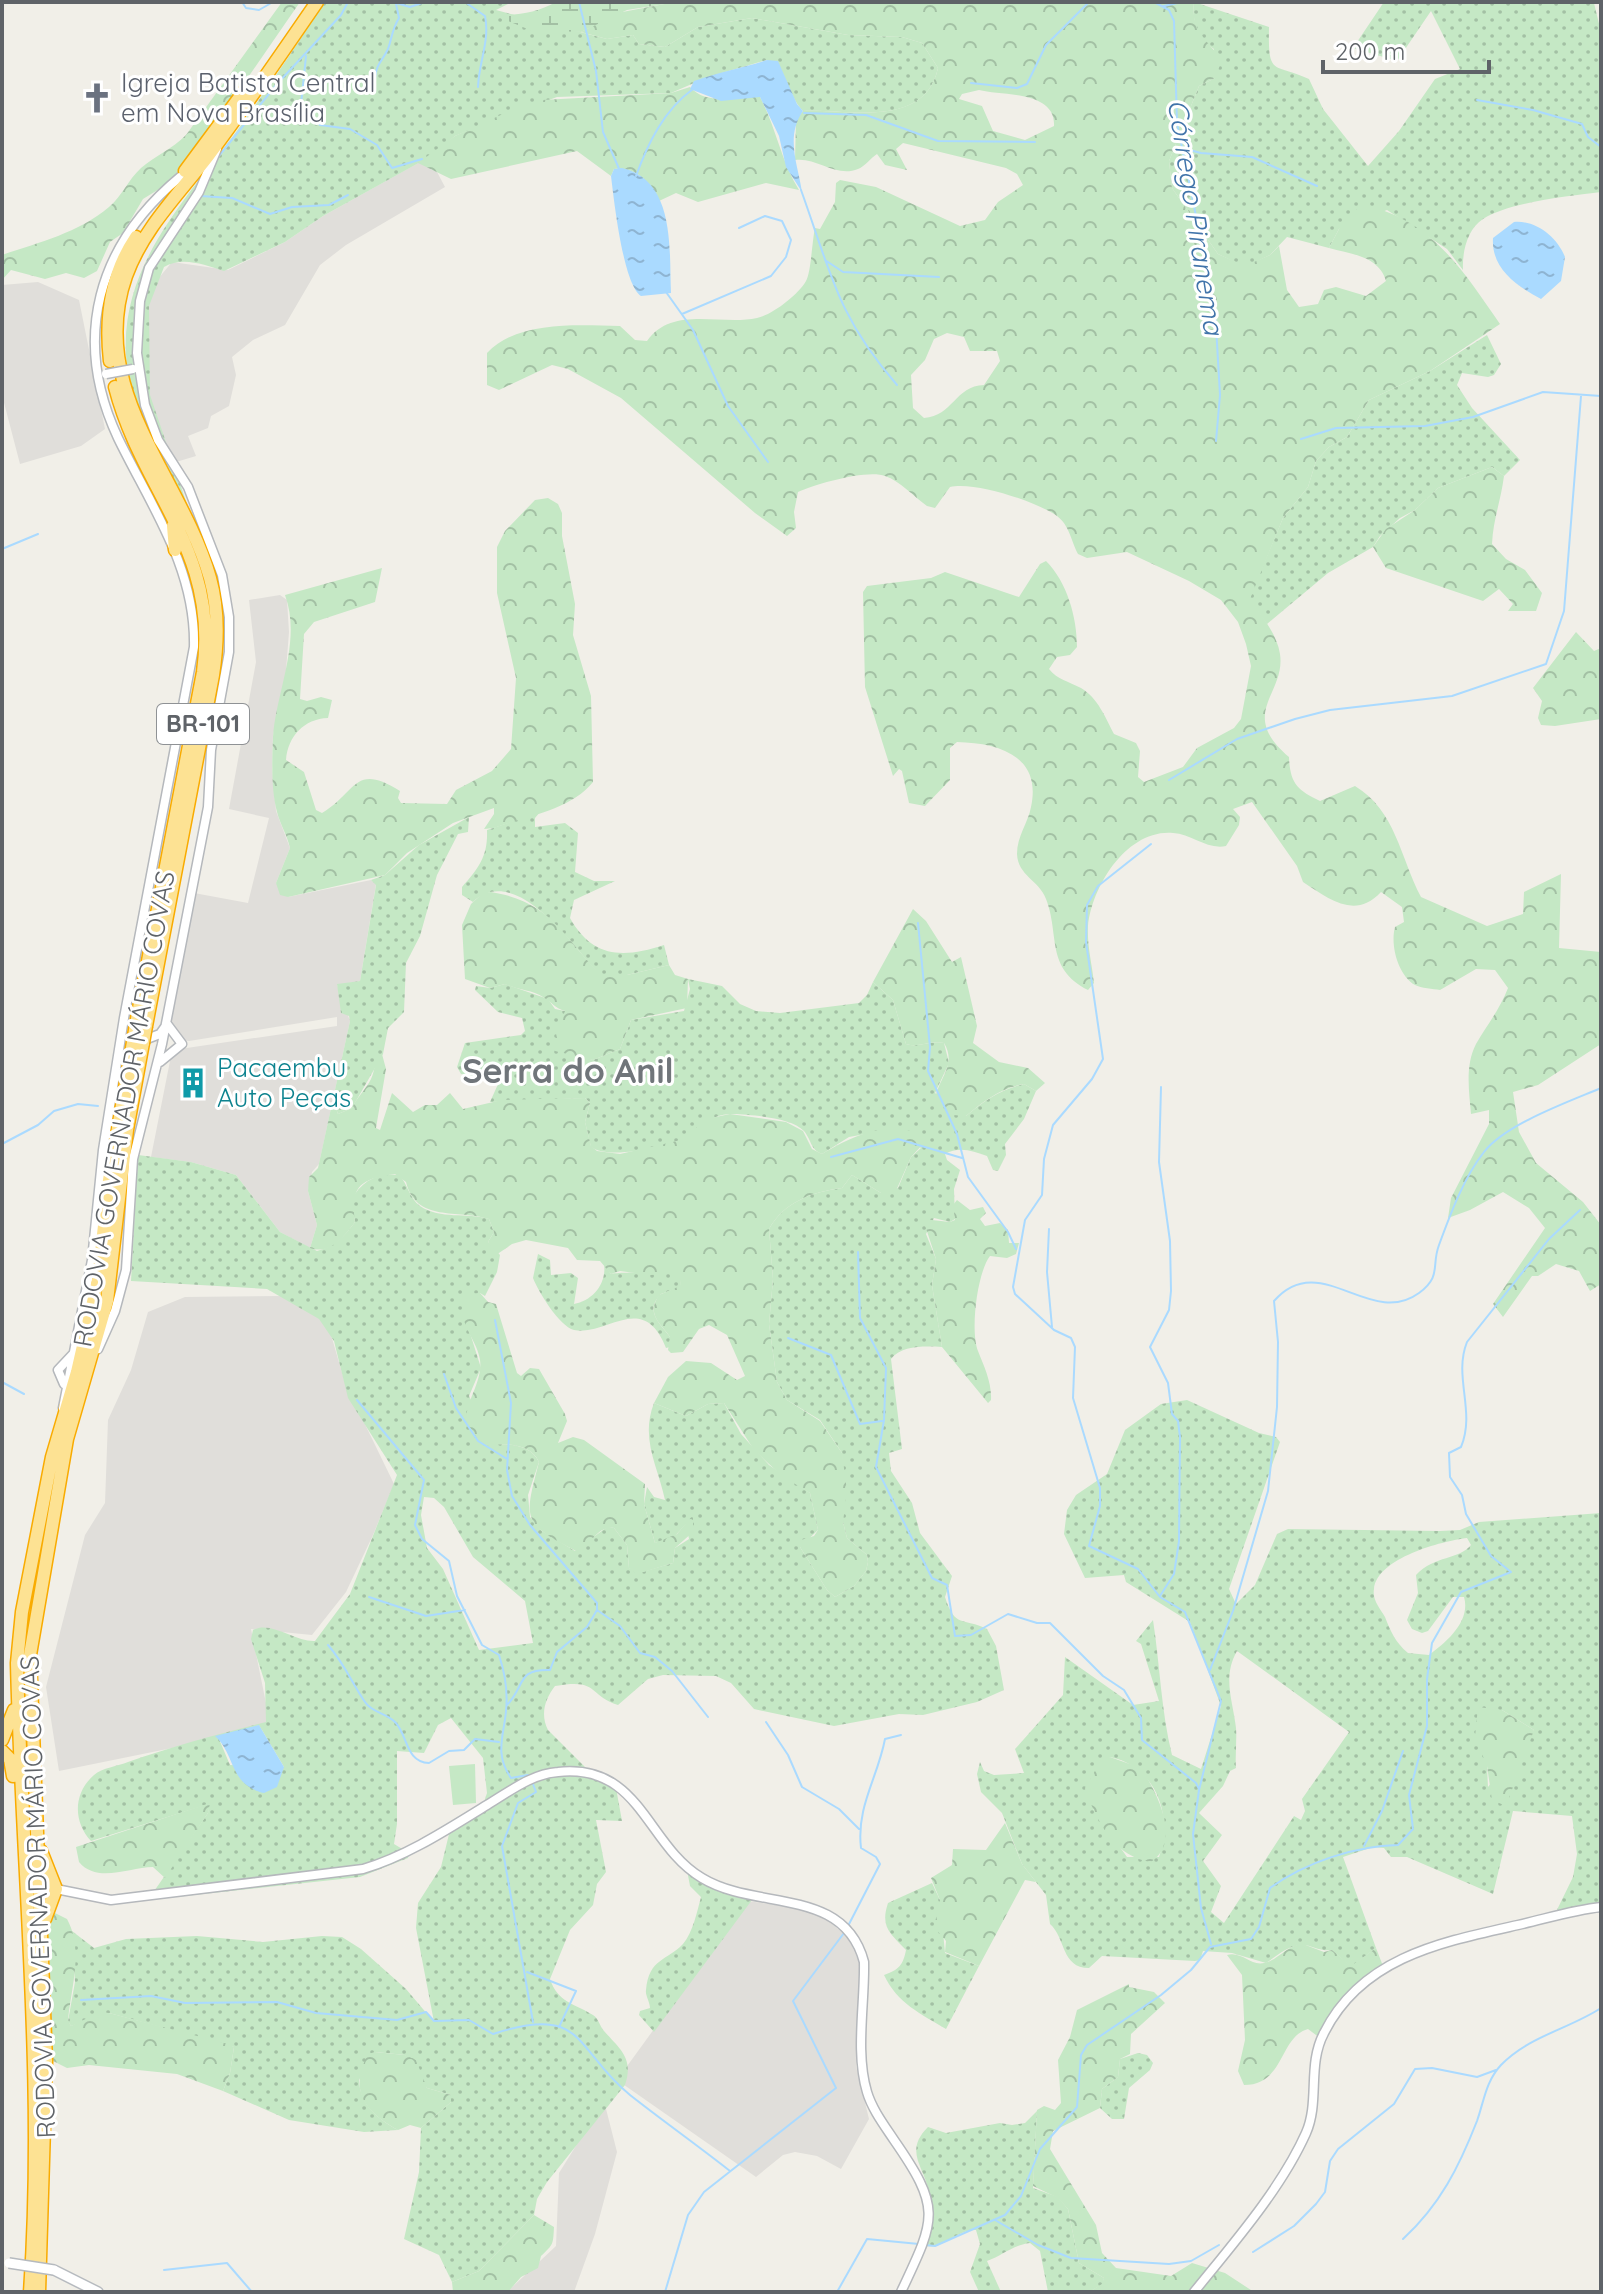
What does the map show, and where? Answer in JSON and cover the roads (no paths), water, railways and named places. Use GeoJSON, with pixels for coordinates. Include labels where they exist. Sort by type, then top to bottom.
{"type":"FeatureCollection","features":[{"type":"Feature","properties":{"kind":"highway","name":"RODOVIA GOVERNADOR MÁRIO COVAS"},"geometry":{"type":"LineString","coordinates":[[30,2292],[35,2093],[18,1695],[22,1612],[62,1417],[77,1372],[98,1280],[109,1180],[206,649],[200,580],[119,403],[111,367],[108,330],[112,293],[130,245],[308,2]]}},
{"type":"Feature","properties":{"kind":"highway","name":"RODOVIA GOVERNADOR MÁRIO COVAS"},"geometry":{"type":"LineString","coordinates":[[39,2292],[46,2061],[42,1938],[49,1896],[31,1748],[28,1691],[33,1623],[67,1439],[90,1365],[112,1273],[137,1032],[213,675],[216,621],[204,559],[125,394],[117,360],[116,326],[124,283],[139,246],[219,141],[317,2]]}},
{"type":"Feature","properties":{"kind":"highway"},"geometry":{"type":"LineString","coordinates":[[172,515],[175,550]]}},
{"type":"Feature","properties":{"kind":"highway"},"geometry":{"type":"LineString","coordinates":[[2,1740],[13,1717],[18,1695]]}},
{"type":"Feature","properties":{"kind":"highway"},"geometry":{"type":"LineString","coordinates":[[2,1725],[13,1717]]}},
{"type":"Feature","properties":{"kind":"highway"},"geometry":{"type":"LineString","coordinates":[[23,1836],[28,1844],[32,1897],[49,1896],[41,1854],[37,1760],[31,1748]]}},
{"type":"Feature","properties":{"kind":"highway"},"geometry":{"type":"LineString","coordinates":[[2,1751],[13,1767],[20,1862],[25,1873]]}},
{"type":"Feature","properties":{"kind":"main road"},"geometry":{"type":"LineString","coordinates":[[6,2263],[54,2270],[98,2292]]}},
{"type":"Feature","properties":{"kind":"street","name":"RODOVIA GOVERNADOR MÁRIO COVAS"},"geometry":{"type":"LineString","coordinates":[[90,1365],[121,1290],[133,1159],[167,1024],[208,807],[210,759],[230,629],[218,563],[188,487],[158,440],[145,405],[136,369],[137,326],[149,268],[199,192],[219,141]]}},
{"type":"Feature","properties":{"kind":"street"},"geometry":{"type":"LineString","coordinates":[[62,1417],[63,1392],[76,1350],[94,1251],[105,1131],[137,1032],[192,660],[192,609],[175,550],[113,425],[103,374],[97,312],[109,266],[139,215],[180,177]]}},
{"type":"Feature","properties":{"kind":"street"},"geometry":{"type":"LineString","coordinates":[[103,374],[136,369]]}},
{"type":"Feature","properties":{"kind":"street"},"geometry":{"type":"LineString","coordinates":[[137,1032],[160,1034],[167,1024],[182,1044],[157,1066]]}},
{"type":"Feature","properties":{"kind":"street"},"geometry":{"type":"LineString","coordinates":[[137,1032],[162,1044]]}},
{"type":"Feature","properties":{"kind":"street"},"geometry":{"type":"LineString","coordinates":[[49,1896],[111,1900],[363,1869],[396,1857],[540,1775],[576,1772],[605,1779],[629,1794],[696,1875],[716,1886],[822,1911],[842,1923],[858,1945],[864,1973],[866,2089],[880,2119],[922,2179],[929,2205],[922,2247],[901,2292]]}},
{"type":"Feature","properties":{"kind":"street"},"geometry":{"type":"LineString","coordinates":[[1194,2292],[1230,2248],[1299,2147],[1310,2123],[1313,2059],[1346,2000],[1364,1980],[1393,1963],[1438,1945],[1601,1907]]}},
{"type":"Feature","properties":{"kind":"water"},"geometry":{"type":"Polygon","coordinates":[[[767,60],[778,61],[803,111],[794,141],[802,192],[786,167],[779,136],[760,97],[721,101],[690,89],[694,81],[767,60]]]}},
{"type":"Feature","properties":{"kind":"water"},"geometry":{"type":"Polygon","coordinates":[[[622,168],[640,175],[661,202],[669,238],[671,293],[641,296],[629,276],[620,240],[611,176],[614,169],[622,168]]]}},
{"type":"Feature","properties":{"kind":"water"},"geometry":{"type":"Polygon","coordinates":[[[1514,222],[1530,224],[1545,231],[1565,257],[1561,281],[1541,299],[1507,275],[1496,259],[1493,238],[1514,222]]]}},
{"type":"Feature","properties":{"kind":"water"},"geometry":{"type":"Polygon","coordinates":[[[259,1725],[284,1767],[277,1787],[264,1793],[245,1783],[215,1736],[259,1725]]]}},
{"type":"Feature","properties":{"kind":"waterway","name":"Córrego Piranema"},"geometry":{"type":"LineString","coordinates":[[242,2],[246,8],[259,10],[273,2]]}},
{"type":"Feature","properties":{"kind":"waterway"},"geometry":{"type":"LineString","coordinates":[[218,157],[277,84],[341,15],[348,2]]}},
{"type":"Feature","properties":{"kind":"waterway","name":"Córrego Piranema"},"geometry":{"type":"LineString","coordinates":[[393,2],[410,7],[425,2]]}},
{"type":"Feature","properties":{"kind":"waterway","name":"Córrego Piranema"},"geometry":{"type":"LineString","coordinates":[[446,2],[464,2]]}},
{"type":"Feature","properties":{"kind":"waterway"},"geometry":{"type":"LineString","coordinates":[[465,2],[485,16],[486,34],[478,87]]}},
{"type":"Feature","properties":{"kind":"waterway"},"geometry":{"type":"LineString","coordinates":[[579,2],[596,71],[603,132],[620,171]]}},
{"type":"Feature","properties":{"kind":"waterway"},"geometry":{"type":"LineString","coordinates":[[971,83],[1017,88],[1027,84],[1046,45],[1089,2]]}},
{"type":"Feature","properties":{"kind":"waterway","name":"Córrego Piranema"},"geometry":{"type":"LineString","coordinates":[[1154,2],[1169,10],[1174,21],[1177,123],[1215,309],[1220,395],[1216,441]]}},
{"type":"Feature","properties":{"kind":"waterway"},"geometry":{"type":"LineString","coordinates":[[1164,6],[1182,2]]}},
{"type":"Feature","properties":{"kind":"waterway"},"geometry":{"type":"LineString","coordinates":[[375,78],[399,18],[396,4]]}},
{"type":"Feature","properties":{"kind":"waterway"},"geometry":{"type":"LineString","coordinates":[[306,56],[301,104],[320,125],[350,129],[377,145],[392,168],[422,159]]}},
{"type":"Feature","properties":{"kind":"waterway"},"geometry":{"type":"LineString","coordinates":[[636,176],[658,128],[693,89]]}},
{"type":"Feature","properties":{"kind":"waterway"},"geometry":{"type":"LineString","coordinates":[[1477,100],[1533,110],[1582,124],[1588,137],[1601,147]]}},
{"type":"Feature","properties":{"kind":"waterway"},"geometry":{"type":"LineString","coordinates":[[804,113],[866,115],[938,141],[1035,142]]}},
{"type":"Feature","properties":{"kind":"waterway"},"geometry":{"type":"LineString","coordinates":[[1182,148],[1201,153],[1252,157],[1317,186]]}},
{"type":"Feature","properties":{"kind":"waterway"},"geometry":{"type":"LineString","coordinates":[[195,192],[201,177]]}},
{"type":"Feature","properties":{"kind":"waterway"},"geometry":{"type":"LineString","coordinates":[[801,190],[848,315],[897,385]]}},
{"type":"Feature","properties":{"kind":"waterway"},"geometry":{"type":"LineString","coordinates":[[200,196],[232,198],[270,214],[292,207],[329,205],[348,195]]}},
{"type":"Feature","properties":{"kind":"waterway"},"geometry":{"type":"LineString","coordinates":[[682,314],[771,276],[786,257],[791,240],[782,221],[765,216],[739,228]]}},
{"type":"Feature","properties":{"kind":"waterway"},"geometry":{"type":"LineString","coordinates":[[825,260],[843,272],[939,277]]}},
{"type":"Feature","properties":{"kind":"waterway"},"geometry":{"type":"LineString","coordinates":[[666,292],[693,330],[728,406],[768,462]]}},
{"type":"Feature","properties":{"kind":"waterway"},"geometry":{"type":"LineString","coordinates":[[1301,439],[1336,428],[1425,426],[1473,417],[1543,392],[1601,396]]}},
{"type":"Feature","properties":{"kind":"waterway"},"geometry":{"type":"LineString","coordinates":[[1169,780],[1237,739],[1295,719],[1330,710],[1452,696],[1546,664],[1564,611],[1581,396]]}},
{"type":"Feature","properties":{"kind":"waterway"},"geometry":{"type":"LineString","coordinates":[[2,549],[38,534]]}},
{"type":"Feature","properties":{"kind":"waterway"},"geometry":{"type":"LineString","coordinates":[[1151,844],[1098,886],[1087,905],[1086,942],[1103,1059],[1092,1079],[1053,1125],[1044,1159],[1042,1195],[1025,1220],[1013,1287],[1015,1294],[1054,1330],[1071,1338],[1075,1347],[1073,1398],[1100,1488],[1100,1506],[1089,1546],[1138,1569],[1160,1597],[1185,1612],[1221,1701],[1199,1790],[1193,1834],[1201,1908],[1211,1944]]}},
{"type":"Feature","properties":{"kind":"waterway"},"geometry":{"type":"LineString","coordinates":[[918,923],[930,1047],[928,1071],[957,1134],[968,1177],[1008,1232],[1016,1249]]}},
{"type":"Feature","properties":{"kind":"waterway"},"geometry":{"type":"LineString","coordinates":[[1160,1596],[1174,1574],[1179,1541],[1180,1437],[1178,1421],[1172,1414],[1168,1383],[1150,1347],[1169,1310],[1171,1291],[1170,1241],[1159,1162],[1161,1087]]}},
{"type":"Feature","properties":{"kind":"waterway"},"geometry":{"type":"LineString","coordinates":[[1210,1670],[1233,1611],[1268,1491],[1277,1407],[1278,1342],[1274,1301],[1291,1287],[1309,1282],[1382,1302],[1401,1302],[1419,1293],[1431,1281],[1437,1252],[1453,1209],[1484,1152],[1522,1123],[1601,1088]]}},
{"type":"Feature","properties":{"kind":"waterway"},"geometry":{"type":"LineString","coordinates":[[2,1144],[38,1125],[54,1111],[78,1104],[98,1106]]}},
{"type":"Feature","properties":{"kind":"waterway"},"geometry":{"type":"LineString","coordinates":[[831,1157],[898,1139],[962,1158]]}},
{"type":"Feature","properties":{"kind":"waterway"},"geometry":{"type":"LineString","coordinates":[[925,2245],[935,2246],[1005,2215],[1021,2196],[1040,2149],[1077,2107],[1081,2055],[1087,2045],[1161,1995],[1191,1970],[1210,1947],[1251,1939],[1259,1927],[1270,1888],[1299,1870],[1331,1857],[1365,1848],[1398,1845],[1413,1829],[1409,1795],[1427,1726],[1427,1679],[1432,1643],[1461,1592],[1511,1572],[1491,1556],[1466,1514],[1462,1495],[1450,1477],[1449,1453],[1461,1447],[1465,1434],[1463,1355],[1467,1342],[1549,1239],[1580,1210]]}},
{"type":"Feature","properties":{"kind":"waterway"},"geometry":{"type":"LineString","coordinates":[[1049,1229],[1047,1272],[1052,1327]]}},
{"type":"Feature","properties":{"kind":"waterway"},"geometry":{"type":"LineString","coordinates":[[858,1252],[860,1318],[886,1368],[884,1420],[876,1467],[932,1578],[947,1585],[955,1636],[971,1635],[1008,1614],[1037,1623],[1050,1623],[1103,1676],[1124,1690],[1141,1718],[1142,1740],[1196,1783],[1199,1789]]}},
{"type":"Feature","properties":{"kind":"waterway"},"geometry":{"type":"LineString","coordinates":[[495,1320],[511,1403],[507,1470],[512,1496],[530,1525],[597,1603],[597,1610],[620,1626],[640,1653],[655,1657],[672,1671],[708,1717]]}},
{"type":"Feature","properties":{"kind":"waterway"},"geometry":{"type":"LineString","coordinates":[[788,1338],[831,1355],[860,1424],[882,1421]]}},
{"type":"Feature","properties":{"kind":"waterway"},"geometry":{"type":"LineString","coordinates":[[444,1374],[456,1408],[478,1441],[507,1459]]}},
{"type":"Feature","properties":{"kind":"waterway"},"geometry":{"type":"LineString","coordinates":[[2,1382],[24,1394]]}},
{"type":"Feature","properties":{"kind":"waterway"},"geometry":{"type":"LineString","coordinates":[[357,1400],[424,1480],[415,1525],[422,1539],[449,1561],[457,1596],[482,1645],[499,1655],[507,1697],[501,1744],[503,1761],[511,1778],[528,1775],[530,1778]]}},
{"type":"Feature","properties":{"kind":"waterway"},"geometry":{"type":"LineString","coordinates":[[369,1597],[426,1616],[465,1610]]}},
{"type":"Feature","properties":{"kind":"waterway"},"geometry":{"type":"LineString","coordinates":[[507,1705],[526,1675],[550,1670],[557,1652],[587,1627],[597,1610]]}},
{"type":"Feature","properties":{"kind":"waterway"},"geometry":{"type":"LineString","coordinates":[[328,1645],[365,1702],[396,1723],[412,1754],[421,1762],[429,1763],[449,1751],[464,1750],[475,1739],[499,1742]]}},
{"type":"Feature","properties":{"kind":"waterway"},"geometry":{"type":"LineString","coordinates":[[766,1722],[788,1755],[802,1787],[839,1809],[859,1829]]}},
{"type":"Feature","properties":{"kind":"waterway"},"geometry":{"type":"LineString","coordinates":[[847,1928],[880,1864],[876,1857],[861,1848],[860,1833],[865,1806],[885,1739],[901,1735]]}},
{"type":"Feature","properties":{"kind":"waterway"},"geometry":{"type":"LineString","coordinates":[[1364,1846],[1382,1811],[1403,1751]]}},
{"type":"Feature","properties":{"kind":"waterway"},"geometry":{"type":"LineString","coordinates":[[533,1784],[536,1792],[518,1803],[502,1846],[533,2022]]}},
{"type":"Feature","properties":{"kind":"waterway"},"geometry":{"type":"LineString","coordinates":[[665,2292],[688,2215],[704,2192],[836,2088],[793,2001],[844,1933]]}},
{"type":"Feature","properties":{"kind":"waterway"},"geometry":{"type":"LineString","coordinates":[[527,1972],[576,1991],[559,2027]]}},
{"type":"Feature","properties":{"kind":"waterway"},"geometry":{"type":"LineString","coordinates":[[81,2000],[151,1996],[185,2003],[277,2002],[316,2013],[397,2020],[426,2012],[434,2021],[469,2020],[493,2034],[523,2026],[546,2024],[562,2028],[575,2036],[630,2095],[730,2171]]}},
{"type":"Feature","properties":{"kind":"waterway"},"geometry":{"type":"LineString","coordinates":[[1403,2239],[1428,2213],[1455,2170],[1477,2121],[1489,2084],[1501,2065],[1524,2047],[1601,2008]]}},
{"type":"Feature","properties":{"kind":"waterway"},"geometry":{"type":"LineString","coordinates":[[1253,2252],[1294,2226],[1316,2204],[1325,2192],[1330,2161],[1338,2149],[1394,2104],[1415,2069],[1432,2068],[1477,2077],[1496,2070]]}},
{"type":"Feature","properties":{"kind":"waterway"},"geometry":{"type":"LineString","coordinates":[[995,2220],[1038,2245],[1071,2258],[1169,2264],[1191,2261],[1219,2245]]}},
{"type":"Feature","properties":{"kind":"waterway"},"geometry":{"type":"LineString","coordinates":[[837,2292],[867,2239],[919,2244]]}},
{"type":"Feature","properties":{"kind":"waterway"},"geometry":{"type":"LineString","coordinates":[[164,2270],[227,2263],[252,2292]]}},
{"type":"Feature","properties":{"kind":"place","name":"Igreja Batista Central em Nova Brasília"},"geometry":{"type":"Point","coordinates":[97,98]}},
{"type":"Feature","properties":{"kind":"place","name":"Pacaembu Auto Peças"},"geometry":{"type":"Point","coordinates":[193,1083]}},
{"type":"Feature","properties":{"kind":"district","name":"Serra do Anil"},"geometry":{"type":"Point","coordinates":[568,1071]}}]}
